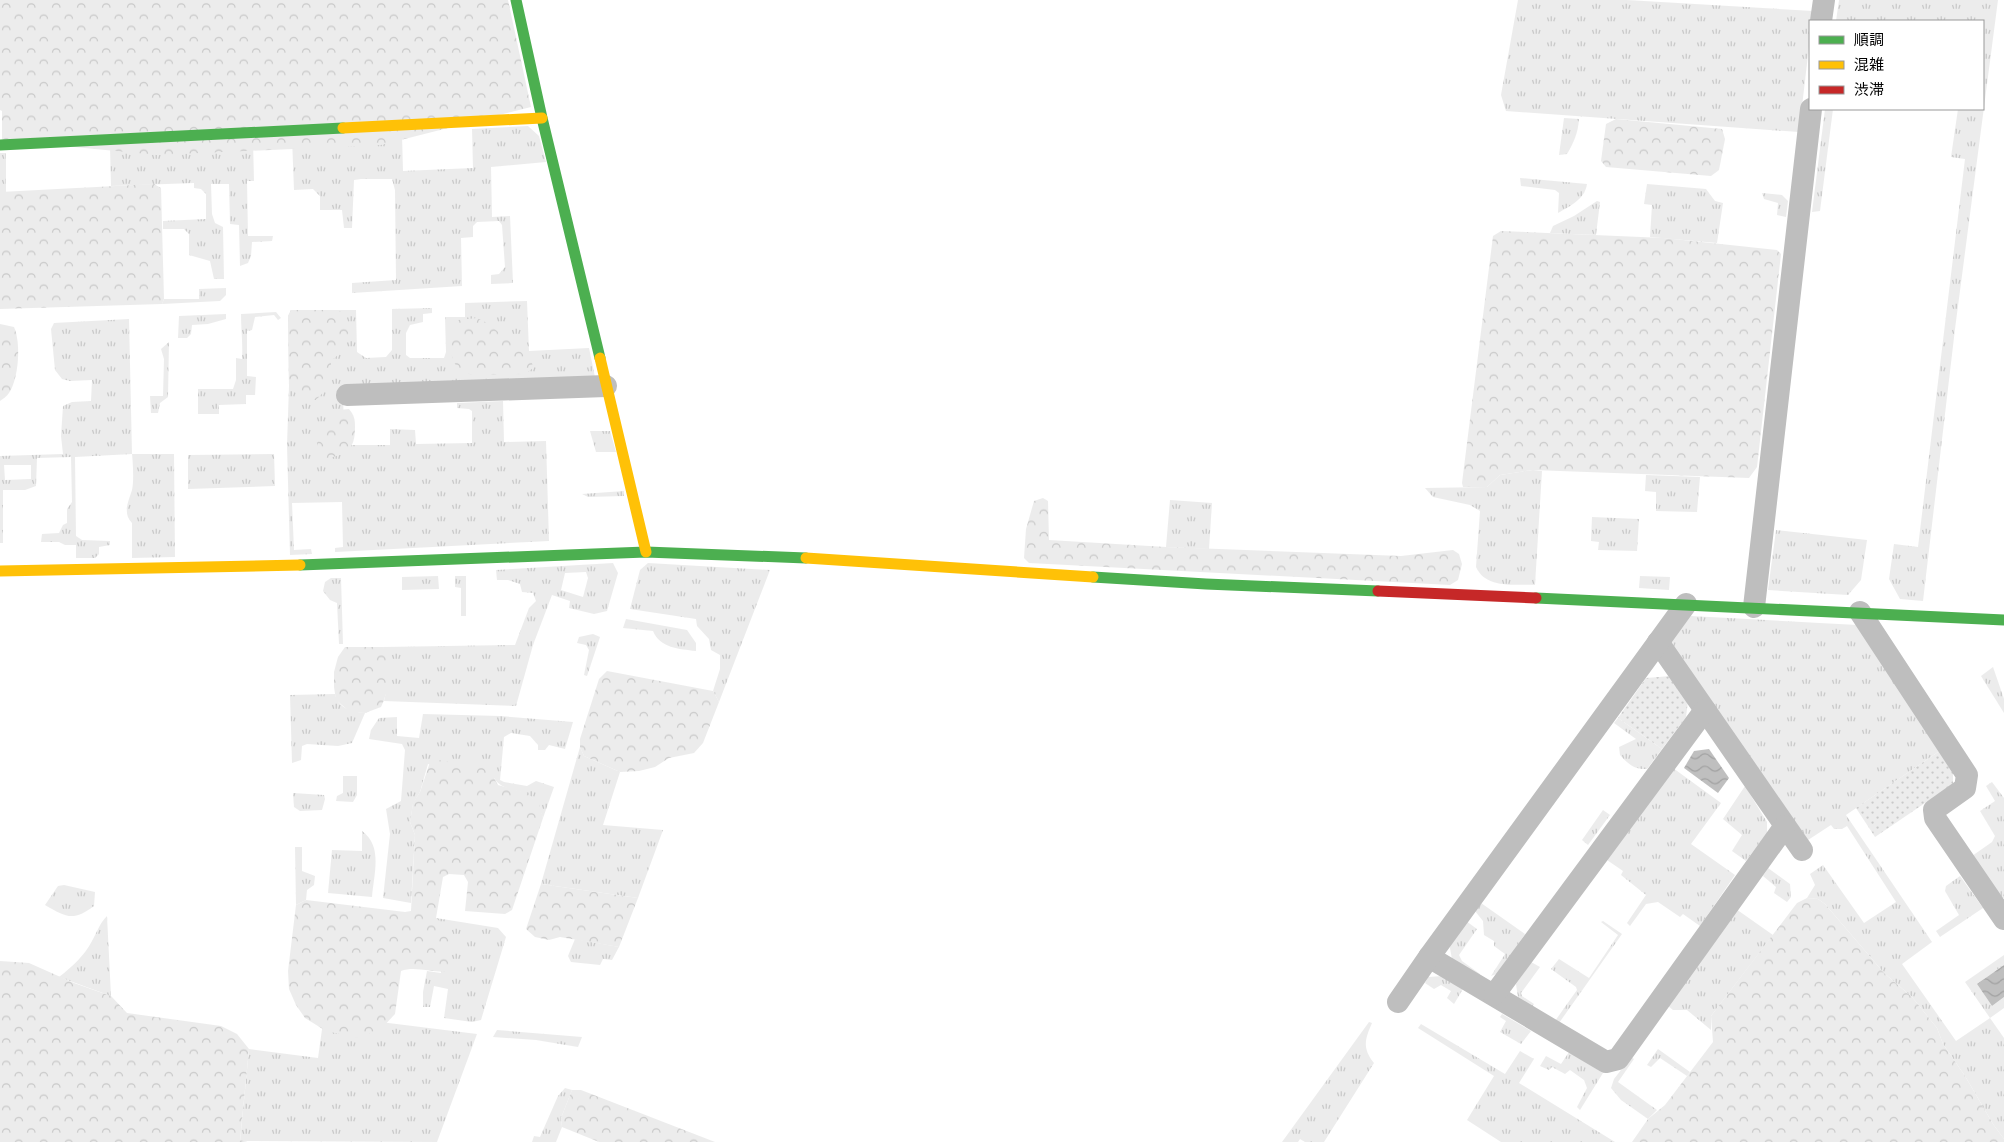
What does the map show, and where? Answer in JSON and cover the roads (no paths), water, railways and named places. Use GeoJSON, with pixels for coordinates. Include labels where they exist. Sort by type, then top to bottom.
{"type":"FeatureCollection","features":[{"type":"Feature","properties":{"kind":"street"},"geometry":{"type":"LineString","coordinates":[[516,0],[542,118],[646,552]]}},
{"type":"Feature","properties":{"kind":"street"},"geometry":{"type":"LineString","coordinates":[[1821,20],[1824,0]]}},
{"type":"Feature","properties":{"kind":"street"},"geometry":{"type":"LineString","coordinates":[[1754,607],[1811,110]]}},
{"type":"Feature","properties":{"kind":"street"},"geometry":{"type":"LineString","coordinates":[[0,145],[542,118]]}},
{"type":"Feature","properties":{"kind":"street"},"geometry":{"type":"LineString","coordinates":[[347,395],[606,386]]}},
{"type":"Feature","properties":{"kind":"street"},"geometry":{"type":"LineString","coordinates":[[0,571],[244,567],[646,552],[758,555],[1216,584],[1754,607],[2004,620]]}},
{"type":"Feature","properties":{"kind":"street"},"geometry":{"type":"LineString","coordinates":[[1398,1002],[1686,604]]}},
{"type":"Feature","properties":{"kind":"street"},"geometry":{"type":"LineString","coordinates":[[1860,612],[1967,775],[1964,788],[1934,810],[1934,818],[2004,919]]}},
{"type":"Feature","properties":{"kind":"street"},"geometry":{"type":"LineString","coordinates":[[1658,642],[1802,850]]}},
{"type":"Feature","properties":{"kind":"street"},"geometry":{"type":"LineString","coordinates":[[1494,995],[1704,710]]}},
{"type":"Feature","properties":{"kind":"street"},"geometry":{"type":"LineString","coordinates":[[1429,957],[1606,1062],[1618,1058],[1785,826]]}},
{"type":"Feature","properties":{"kind":"water"},"geometry":{"type":"Polygon","coordinates":[[[1709,749],[1729,778],[1718,793],[1684,768],[1694,751],[1709,749]]]}},
{"type":"Feature","properties":{"kind":"water"},"geometry":{"type":"Polygon","coordinates":[[[2004,965],[2004,997],[1992,1006],[1977,984],[2004,965]]]}}]}
